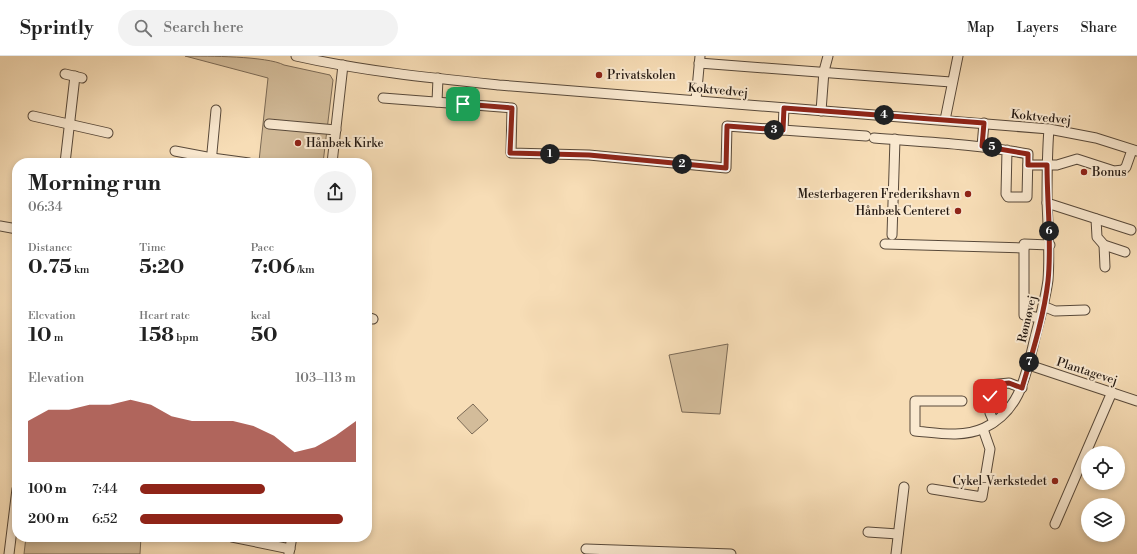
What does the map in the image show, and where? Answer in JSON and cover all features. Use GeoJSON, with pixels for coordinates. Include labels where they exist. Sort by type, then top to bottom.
{"type":"FeatureCollection","features":[{"type":"Feature","properties":{"kind":"street","name":"Koktvedvej"},"geometry":{"type":"LineString","coordinates":[[296,56],[343,65],[438,78],[784,108],[1049,128],[1096,138],[1134,151]]}},
{"type":"Feature","properties":{"kind":"street"},"geometry":{"type":"LineString","coordinates":[[821,111],[824,71],[828,56]]}},
{"type":"Feature","properties":{"kind":"street"},"geometry":{"type":"LineString","coordinates":[[945,120],[958,56]]}},
{"type":"Feature","properties":{"kind":"street"},"geometry":{"type":"LineString","coordinates":[[696,100],[700,60],[952,82]]}},
{"type":"Feature","properties":{"kind":"street"},"geometry":{"type":"LineString","coordinates":[[333,158],[343,65]]}},
{"type":"Feature","properties":{"kind":"street"},"geometry":{"type":"LineString","coordinates":[[65,74],[78,77],[69,124],[66,158]]}},
{"type":"Feature","properties":{"kind":"street"},"geometry":{"type":"LineString","coordinates":[[437,102],[438,78]]}},
{"type":"Feature","properties":{"kind":"street"},"geometry":{"type":"LineString","coordinates":[[383,98],[512,108],[510,153],[589,155],[726,168],[727,126],[982,146],[1007,150],[1028,154],[1027,197],[1008,197],[1006,194],[1007,150]]}},
{"type":"Feature","properties":{"kind":"street"},"geometry":{"type":"LineString","coordinates":[[783,130],[784,108]]}},
{"type":"Feature","properties":{"kind":"street"},"geometry":{"type":"LineString","coordinates":[[211,158],[216,110]]}},
{"type":"Feature","properties":{"kind":"street"},"geometry":{"type":"LineString","coordinates":[[33,116],[108,133]]}},
{"type":"Feature","properties":{"kind":"street"},"geometry":{"type":"LineString","coordinates":[[982,146],[984,123]]}},
{"type":"Feature","properties":{"kind":"street"},"geometry":{"type":"LineString","coordinates":[[269,124],[336,130]]}},
{"type":"Feature","properties":{"kind":"street","name":"Rømøvej"},"geometry":{"type":"LineString","coordinates":[[962,402],[915,401],[915,431],[953,435],[983,429],[1007,412],[1016,401],[1022,388],[1029,365],[1048,281],[1050,245],[1047,203],[1049,128]]}},
{"type":"Feature","properties":{"kind":"street"},"geometry":{"type":"LineString","coordinates":[[892,235],[894,139]]}},
{"type":"Feature","properties":{"kind":"street"},"geometry":{"type":"LineString","coordinates":[[175,151],[200,158]]}},
{"type":"Feature","properties":{"kind":"street"},"geometry":{"type":"LineString","coordinates":[[1028,165],[1057,165],[1077,159],[1114,171],[1123,170],[1134,151]]}},
{"type":"Feature","properties":{"kind":"street"},"geometry":{"type":"LineString","coordinates":[[1047,203],[1131,230]]}},
{"type":"Feature","properties":{"kind":"street"},"geometry":{"type":"LineString","coordinates":[[1096,219],[1096,238],[1104,245],[1125,252]]}},
{"type":"Feature","properties":{"kind":"street"},"geometry":{"type":"LineString","coordinates":[[0,226],[12,228]]}},
{"type":"Feature","properties":{"kind":"street"},"geometry":{"type":"LineString","coordinates":[[885,244],[1024,248]]}},
{"type":"Feature","properties":{"kind":"street"},"geometry":{"type":"LineString","coordinates":[[1040,318],[1024,315],[1024,244],[1050,245]]}},
{"type":"Feature","properties":{"kind":"street"},"geometry":{"type":"LineString","coordinates":[[1104,245],[1105,267]]}},
{"type":"Feature","properties":{"kind":"street"},"geometry":{"type":"LineString","coordinates":[[1043,306],[1054,311],[1086,310]]}},
{"type":"Feature","properties":{"kind":"street","name":"Plantagevej"},"geometry":{"type":"LineString","coordinates":[[1029,365],[1137,401]]}},
{"type":"Feature","properties":{"kind":"street"},"geometry":{"type":"LineString","coordinates":[[994,422],[990,413],[989,385],[1009,383],[1022,388]]}},
{"type":"Feature","properties":{"kind":"street"},"geometry":{"type":"LineString","coordinates":[[1056,524],[1112,392]]}},
{"type":"Feature","properties":{"kind":"street"},"geometry":{"type":"LineString","coordinates":[[932,489],[982,497],[990,449],[983,429]]}},
{"type":"Feature","properties":{"kind":"street"},"geometry":{"type":"LineString","coordinates":[[896,554],[904,487]]}},
{"type":"Feature","properties":{"kind":"street"},"geometry":{"type":"LineString","coordinates":[[868,532],[898,534]]}},
{"type":"Feature","properties":{"kind":"street"},"geometry":{"type":"LineString","coordinates":[[10,554],[12,535]]}},
{"type":"Feature","properties":{"kind":"street"},"geometry":{"type":"LineString","coordinates":[[258,542],[290,551]]}},
{"type":"Feature","properties":{"kind":"street"},"geometry":{"type":"LineString","coordinates":[[266,554],[269,544]]}},
{"type":"Feature","properties":{"kind":"street"},"geometry":{"type":"LineString","coordinates":[[586,549],[731,554]]}},
{"type":"Feature","properties":{"kind":"shaded area"},"geometry":{"type":"Polygon","coordinates":[[[185,56],[251,58],[276,62],[330,75],[333,80],[324,158],[259,158],[268,78],[185,56]]]}},
{"type":"Feature","properties":{"kind":"shaded area"},"geometry":{"type":"Polygon","coordinates":[[[728,344],[720,414],[682,412],[669,355],[728,344]]]}},
{"type":"Feature","properties":{"kind":"shaded area"},"geometry":{"type":"Polygon","coordinates":[[[473,404],[488,420],[472,434],[457,418],[473,404]]]}},
{"type":"Feature","properties":{"kind":"shaded area"},"geometry":{"type":"Polygon","coordinates":[[[25,542],[141,542],[140,554],[24,554],[25,542]]]}},
{"type":"Feature","properties":{"kind":"place","name":"Privatskolen"},"geometry":{"type":"Point","coordinates":[599,75]}},
{"type":"Feature","properties":{"kind":"place","name":"Hånbæk Kirke"},"geometry":{"type":"Point","coordinates":[298,143]}},
{"type":"Feature","properties":{"kind":"place","name":"Bonus"},"geometry":{"type":"Point","coordinates":[1084,172]}},
{"type":"Feature","properties":{"kind":"place","name":"Mesterbageren Frederikshavn"},"geometry":{"type":"Point","coordinates":[968,194]}},
{"type":"Feature","properties":{"kind":"place","name":"Hånbæk Centeret"},"geometry":{"type":"Point","coordinates":[958,211]}},
{"type":"Feature","properties":{"kind":"place","name":"Cykel-Værkstedet"},"geometry":{"type":"Point","coordinates":[1055,481]}},
{"type":"Feature","properties":{"kind":"route"},"geometry":{"type":"LineString","coordinates":[[463,104],[512,108],[510,153],[589,155],[726,168],[727,126],[783,130],[784,108],[984,123],[982,146],[1028,154],[1028,165],[1047,165],[1047,203],[1050,245],[1048,281],[1029,365],[1022,388],[1009,383],[989,385],[990,396]]}}]}
